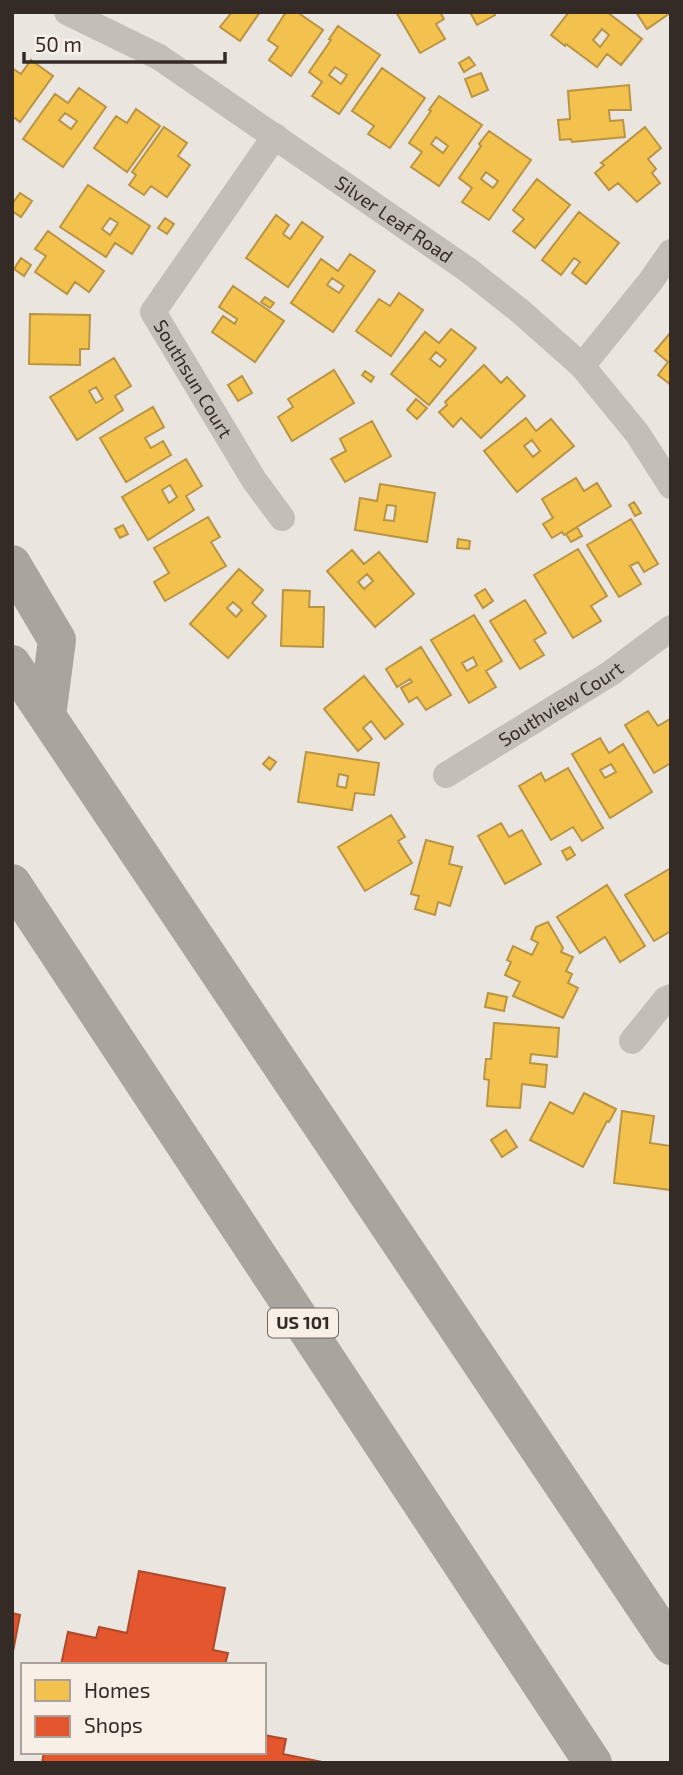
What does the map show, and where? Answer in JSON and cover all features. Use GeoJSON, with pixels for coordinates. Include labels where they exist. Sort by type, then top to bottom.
{"type":"FeatureCollection","features":[{"type":"Feature","properties":{"kind":"highway"},"geometry":{"type":"LineString","coordinates":[[12,564],[57,640],[47,716]]}},
{"type":"Feature","properties":{"kind":"highway"},"geometry":{"type":"LineString","coordinates":[[12,664],[671,1646]]}},
{"type":"Feature","properties":{"kind":"highway","name":"US 101"},"geometry":{"type":"LineString","coordinates":[[12,883],[593,1763]]}},
{"type":"Feature","properties":{"kind":"street","name":"Silver Leaf Road"},"geometry":{"type":"LineString","coordinates":[[67,12],[159,57],[468,270],[520,311],[582,366],[637,433],[671,486]]}},
{"type":"Feature","properties":{"kind":"street","name":"Southsun Court"},"geometry":{"type":"LineString","coordinates":[[275,136],[153,312],[254,480],[282,518]]}},
{"type":"Feature","properties":{"kind":"street"},"geometry":{"type":"LineString","coordinates":[[582,366],[671,252]]}},
{"type":"Feature","properties":{"kind":"street","name":"Southview Court"},"geometry":{"type":"LineString","coordinates":[[446,775],[611,673],[671,628]]}},
{"type":"Feature","properties":{"kind":"street"},"geometry":{"type":"LineString","coordinates":[[632,1041],[671,996]]}},
{"type":"Feature","properties":{"kind":"building: Homes"},"geometry":{"type":"Polygon","coordinates":[[[232,12],[260,12],[240,41],[220,27],[232,12]]]}},
{"type":"Feature","properties":{"kind":"building: Homes"},"geometry":{"type":"Polygon","coordinates":[[[286,12],[297,12],[323,30],[291,76],[269,60],[278,47],[268,40],[286,12]]]}},
{"type":"Feature","properties":{"kind":"building: Homes"},"geometry":{"type":"Polygon","coordinates":[[[396,12],[440,12],[444,19],[436,24],[445,39],[420,53],[396,12]]]}},
{"type":"Feature","properties":{"kind":"building: Homes"},"geometry":{"type":"Polygon","coordinates":[[[494,12],[495,15],[477,25],[471,14],[494,12]]]}},
{"type":"Feature","properties":{"kind":"building: Homes"},"geometry":{"type":"Polygon","coordinates":[[[569,12],[607,12],[642,39],[621,65],[607,54],[597,67],[551,35],[569,12]],[[602,29],[593,40],[600,47],[609,35],[602,29]]]}},
{"type":"Feature","properties":{"kind":"building: Homes"},"geometry":{"type":"Polygon","coordinates":[[[636,12],[669,12],[670,13],[647,29],[636,12]]]}},
{"type":"Feature","properties":{"kind":"building: Homes"},"geometry":{"type":"Polygon","coordinates":[[[338,26],[380,55],[339,114],[312,96],[322,82],[309,72],[331,40],[329,39],[338,26]],[[335,67],[329,75],[341,84],[347,75],[335,67]]]}},
{"type":"Feature","properties":{"kind":"building: Homes"},"geometry":{"type":"Polygon","coordinates":[[[469,57],[475,65],[464,72],[459,63],[469,57]]]}},
{"type":"Feature","properties":{"kind":"building: Homes"},"geometry":{"type":"Polygon","coordinates":[[[31,60],[53,76],[20,122],[12,116],[12,68],[21,74],[31,60]]]}},
{"type":"Feature","properties":{"kind":"building: Homes"},"geometry":{"type":"Polygon","coordinates":[[[382,68],[425,98],[390,148],[368,134],[374,126],[352,111],[382,68]]]}},
{"type":"Feature","properties":{"kind":"building: Homes"},"geometry":{"type":"Polygon","coordinates":[[[481,73],[488,90],[472,97],[465,79],[481,73]]]}},
{"type":"Feature","properties":{"kind":"building: Homes"},"geometry":{"type":"Polygon","coordinates":[[[629,85],[631,110],[609,110],[610,121],[623,120],[625,137],[572,142],[571,139],[560,140],[558,120],[570,119],[568,91],[629,85]]]}},
{"type":"Feature","properties":{"kind":"building: Homes"},"geometry":{"type":"Polygon","coordinates":[[[79,88],[106,107],[63,167],[23,139],[55,94],[68,103],[79,88]],[[65,113],[59,120],[71,129],[77,121],[65,113]]]}},
{"type":"Feature","properties":{"kind":"building: Homes"},"geometry":{"type":"Polygon","coordinates":[[[439,96],[482,125],[439,186],[411,167],[422,152],[409,143],[431,111],[429,110],[439,96]],[[436,137],[431,144],[443,153],[448,146],[436,137]]]}},
{"type":"Feature","properties":{"kind":"building: Homes"},"geometry":{"type":"Polygon","coordinates":[[[136,109],[160,126],[127,172],[94,148],[116,116],[127,123],[136,109]]]}},
{"type":"Feature","properties":{"kind":"building: Homes"},"geometry":{"type":"Polygon","coordinates":[[[164,127],[187,143],[178,156],[190,165],[167,197],[151,186],[144,195],[129,185],[136,175],[132,172],[164,127]]]}},
{"type":"Feature","properties":{"kind":"building: Homes"},"geometry":{"type":"Polygon","coordinates":[[[645,127],[661,148],[648,159],[656,169],[652,173],[660,183],[637,202],[618,183],[609,190],[595,173],[604,165],[601,163],[645,127]]]}},
{"type":"Feature","properties":{"kind":"building: Homes"},"geometry":{"type":"Polygon","coordinates":[[[489,131],[531,160],[489,220],[462,202],[472,188],[459,178],[481,146],[479,144],[489,131]],[[486,172],[481,179],[493,188],[498,181],[486,172]]]}},
{"type":"Feature","properties":{"kind":"building: Homes"},"geometry":{"type":"Polygon","coordinates":[[[537,179],[570,205],[535,248],[513,231],[524,219],[513,210],[537,179]]]}},
{"type":"Feature","properties":{"kind":"building: Homes"},"geometry":{"type":"Polygon","coordinates":[[[88,185],[150,226],[132,254],[115,243],[106,257],[60,227],[88,185]],[[110,218],[102,229],[110,235],[118,223],[110,218]]]}},
{"type":"Feature","properties":{"kind":"building: Homes"},"geometry":{"type":"Polygon","coordinates":[[[20,193],[32,201],[21,217],[12,211],[12,204],[20,193]]]}},
{"type":"Feature","properties":{"kind":"building: Homes"},"geometry":{"type":"Polygon","coordinates":[[[579,212],[619,243],[586,284],[572,273],[580,262],[574,258],[561,275],[542,260],[579,212]]]}},
{"type":"Feature","properties":{"kind":"building: Homes"},"geometry":{"type":"Polygon","coordinates":[[[276,215],[289,225],[283,234],[290,239],[302,222],[323,237],[288,287],[246,258],[276,215]]]}},
{"type":"Feature","properties":{"kind":"building: Homes"},"geometry":{"type":"Polygon","coordinates":[[[165,218],[174,224],[167,234],[158,228],[165,218]]]}},
{"type":"Feature","properties":{"kind":"building: Homes"},"geometry":{"type":"Polygon","coordinates":[[[48,231],[104,271],[89,292],[75,282],[67,294],[35,272],[46,256],[35,249],[48,231]]]}},
{"type":"Feature","properties":{"kind":"building: Homes"},"geometry":{"type":"Polygon","coordinates":[[[350,254],[375,271],[333,332],[291,303],[321,259],[338,271],[350,254]],[[332,278],[327,285],[339,293],[344,286],[332,278]]]}},
{"type":"Feature","properties":{"kind":"building: Homes"},"geometry":{"type":"Polygon","coordinates":[[[21,258],[31,265],[24,276],[14,269],[21,258]]]}},
{"type":"Feature","properties":{"kind":"building: Homes"},"geometry":{"type":"Polygon","coordinates":[[[233,286],[284,321],[255,362],[212,332],[223,316],[235,324],[237,319],[219,307],[233,286]]]}},
{"type":"Feature","properties":{"kind":"building: Homes"},"geometry":{"type":"Polygon","coordinates":[[[399,293],[423,310],[391,356],[356,331],[379,299],[390,306],[399,293]]]}},
{"type":"Feature","properties":{"kind":"building: Homes"},"geometry":{"type":"Polygon","coordinates":[[[265,297],[274,303],[270,308],[261,302],[265,297]]]}},
{"type":"Feature","properties":{"kind":"building: Homes"},"geometry":{"type":"Polygon","coordinates":[[[30,314],[90,315],[89,349],[80,349],[80,365],[29,364],[30,314]]]}},
{"type":"Feature","properties":{"kind":"building: Homes"},"geometry":{"type":"Polygon","coordinates":[[[451,329],[476,348],[429,405],[391,374],[425,332],[439,343],[451,329]],[[436,352],[430,359],[440,367],[446,360],[436,352]]]}},
{"type":"Feature","properties":{"kind":"building: Homes"},"geometry":{"type":"Polygon","coordinates":[[[671,332],[671,385],[658,375],[668,362],[655,351],[671,332]]]}},
{"type":"Feature","properties":{"kind":"building: Homes"},"geometry":{"type":"Polygon","coordinates":[[[114,358],[131,386],[115,396],[123,410],[77,440],[50,397],[114,358]],[[96,387],[89,391],[96,403],[103,399],[96,387]]]}},
{"type":"Feature","properties":{"kind":"building: Homes"},"geometry":{"type":"Polygon","coordinates":[[[484,365],[501,383],[507,377],[525,396],[481,438],[461,418],[453,427],[439,412],[447,405],[445,402],[484,365]]]}},
{"type":"Feature","properties":{"kind":"building: Homes"},"geometry":{"type":"Polygon","coordinates":[[[334,370],[354,403],[292,441],[278,417],[293,407],[288,399],[334,370]]]}},
{"type":"Feature","properties":{"kind":"building: Homes"},"geometry":{"type":"Polygon","coordinates":[[[365,371],[374,377],[371,382],[362,375],[365,371]]]}},
{"type":"Feature","properties":{"kind":"building: Homes"},"geometry":{"type":"Polygon","coordinates":[[[242,376],[252,393],[238,401],[228,385],[242,376]]]}},
{"type":"Feature","properties":{"kind":"building: Homes"},"geometry":{"type":"Polygon","coordinates":[[[416,399],[427,408],[417,419],[407,410],[416,399]]]}},
{"type":"Feature","properties":{"kind":"building: Homes"},"geometry":{"type":"Polygon","coordinates":[[[153,407],[164,427],[145,438],[151,448],[163,441],[171,455],[126,482],[100,438],[153,407]]]}},
{"type":"Feature","properties":{"kind":"building: Homes"},"geometry":{"type":"Polygon","coordinates":[[[526,418],[536,431],[551,419],[574,446],[517,492],[484,451],[526,418]],[[532,440],[524,446],[533,457],[540,451],[532,440]]]}},
{"type":"Feature","properties":{"kind":"building: Homes"},"geometry":{"type":"Polygon","coordinates":[[[372,421],[391,456],[345,482],[331,459],[346,451],[340,439],[372,421]]]}},
{"type":"Feature","properties":{"kind":"building: Homes"},"geometry":{"type":"Polygon","coordinates":[[[186,459],[202,486],[186,496],[194,510],[148,540],[122,497],[186,459]],[[170,485],[162,490],[169,503],[177,497],[170,485]]]}},
{"type":"Feature","properties":{"kind":"building: Homes"},"geometry":{"type":"Polygon","coordinates":[[[576,478],[584,491],[597,483],[611,506],[564,535],[562,532],[552,538],[543,524],[553,518],[542,499],[576,478]]]}},
{"type":"Feature","properties":{"kind":"building: Homes"},"geometry":{"type":"Polygon","coordinates":[[[380,484],[435,493],[427,542],[355,530],[360,498],[377,501],[380,484]],[[387,505],[384,520],[394,521],[396,506],[387,505]]]}},
{"type":"Feature","properties":{"kind":"building: Homes"},"geometry":{"type":"Polygon","coordinates":[[[634,502],[641,513],[635,516],[629,505],[634,502]]]}},
{"type":"Feature","properties":{"kind":"building: Homes"},"geometry":{"type":"Polygon","coordinates":[[[208,517],[220,537],[211,542],[226,566],[165,601],[154,582],[169,573],[154,548],[208,517]]]}},
{"type":"Feature","properties":{"kind":"building: Homes"},"geometry":{"type":"Polygon","coordinates":[[[631,519],[658,564],[644,572],[638,562],[630,566],[641,584],[619,597],[587,545],[631,519]]]}},
{"type":"Feature","properties":{"kind":"building: Homes"},"geometry":{"type":"Polygon","coordinates":[[[123,525],[128,534],[120,538],[115,529],[123,525]]]}},
{"type":"Feature","properties":{"kind":"building: Homes"},"geometry":{"type":"Polygon","coordinates":[[[577,527],[582,536],[571,542],[566,534],[577,527]]]}},
{"type":"Feature","properties":{"kind":"building: Homes"},"geometry":{"type":"Polygon","coordinates":[[[458,539],[470,541],[469,549],[457,548],[458,539]]]}},
{"type":"Feature","properties":{"kind":"building: Homes"},"geometry":{"type":"Polygon","coordinates":[[[578,549],[607,596],[591,606],[601,621],[573,638],[534,575],[578,549]]]}},
{"type":"Feature","properties":{"kind":"building: Homes"},"geometry":{"type":"Polygon","coordinates":[[[352,550],[364,564],[379,552],[414,594],[375,627],[327,571],[352,550]],[[367,574],[358,582],[364,589],[373,581],[367,574]]]}},
{"type":"Feature","properties":{"kind":"building: Homes"},"geometry":{"type":"Polygon","coordinates":[[[239,569],[263,590],[252,603],[266,616],[228,658],[190,624],[239,569]],[[233,602],[227,608],[236,617],[242,610],[233,602]]]}},
{"type":"Feature","properties":{"kind":"building: Homes"},"geometry":{"type":"Polygon","coordinates":[[[485,589],[493,601],[483,608],[475,595],[485,589]]]}},
{"type":"Feature","properties":{"kind":"building: Homes"},"geometry":{"type":"Polygon","coordinates":[[[283,590],[310,591],[309,607],[324,607],[323,647],[281,646],[283,590]]]}},
{"type":"Feature","properties":{"kind":"building: Homes"},"geometry":{"type":"Polygon","coordinates":[[[525,600],[546,633],[534,640],[544,655],[520,669],[490,621],[525,600]]]}},
{"type":"Feature","properties":{"kind":"building: Homes"},"geometry":{"type":"Polygon","coordinates":[[[474,615],[502,661],[486,671],[496,687],[469,703],[431,640],[474,615]],[[473,657],[462,663],[467,671],[477,665],[473,657]]]}},
{"type":"Feature","properties":{"kind":"building: Homes"},"geometry":{"type":"Polygon","coordinates":[[[421,647],[451,695],[426,710],[417,697],[409,702],[401,688],[412,682],[410,679],[397,687],[386,669],[421,647]]]}},
{"type":"Feature","properties":{"kind":"building: Homes"},"geometry":{"type":"Polygon","coordinates":[[[364,676],[403,724],[385,739],[371,721],[363,728],[372,739],[358,751],[324,709],[364,676]]]}},
{"type":"Feature","properties":{"kind":"building: Homes"},"geometry":{"type":"Polygon","coordinates":[[[648,711],[658,726],[671,720],[671,763],[654,773],[625,725],[648,711]]]}},
{"type":"Feature","properties":{"kind":"building: Homes"},"geometry":{"type":"Polygon","coordinates":[[[600,738],[609,753],[623,744],[652,792],[610,818],[572,754],[600,738]],[[611,764],[600,770],[605,778],[616,772],[611,764]]]}},
{"type":"Feature","properties":{"kind":"building: Homes"},"geometry":{"type":"Polygon","coordinates":[[[306,752],[379,763],[374,795],[355,793],[352,810],[298,802],[306,752]],[[339,774],[337,786],[346,788],[348,776],[339,774]]]}},
{"type":"Feature","properties":{"kind":"building: Homes"},"geometry":{"type":"Polygon","coordinates":[[[269,757],[276,762],[270,770],[263,764],[269,757]]]}},
{"type":"Feature","properties":{"kind":"building: Homes"},"geometry":{"type":"Polygon","coordinates":[[[568,768],[603,828],[582,841],[573,827],[551,840],[519,786],[541,773],[545,781],[568,768]]]}},
{"type":"Feature","properties":{"kind":"building: Homes"},"geometry":{"type":"Polygon","coordinates":[[[391,815],[405,837],[398,841],[412,863],[365,891],[338,847],[391,815]]]}},
{"type":"Feature","properties":{"kind":"building: Homes"},"geometry":{"type":"Polygon","coordinates":[[[501,823],[509,837],[522,830],[541,864],[505,884],[478,836],[501,823]]]}},
{"type":"Feature","properties":{"kind":"building: Homes"},"geometry":{"type":"Polygon","coordinates":[[[426,840],[453,847],[449,864],[462,867],[450,906],[438,902],[435,915],[415,909],[419,896],[411,894],[426,840]]]}},
{"type":"Feature","properties":{"kind":"building: Homes"},"geometry":{"type":"Polygon","coordinates":[[[570,847],[575,855],[567,860],[562,851],[570,847]]]}},
{"type":"Feature","properties":{"kind":"building: Homes"},"geometry":{"type":"Polygon","coordinates":[[[671,868],[671,931],[654,941],[625,895],[671,868]]]}},
{"type":"Feature","properties":{"kind":"building: Homes"},"geometry":{"type":"Polygon","coordinates":[[[607,885],[645,946],[620,962],[605,937],[580,953],[557,917],[607,885]]]}},
{"type":"Feature","properties":{"kind":"building: Homes"},"geometry":{"type":"Polygon","coordinates":[[[548,922],[563,948],[561,952],[573,957],[566,971],[572,974],[568,983],[578,988],[563,1018],[513,996],[520,982],[505,975],[511,962],[507,960],[513,946],[532,955],[538,943],[531,939],[536,927],[548,922]]]}},
{"type":"Feature","properties":{"kind":"building: Homes"},"geometry":{"type":"Polygon","coordinates":[[[488,993],[507,997],[504,1011],[485,1007],[488,993]]]}},
{"type":"Feature","properties":{"kind":"building: Homes"},"geometry":{"type":"Polygon","coordinates":[[[494,1023],[559,1028],[557,1057],[531,1054],[530,1063],[547,1065],[545,1087],[522,1084],[520,1108],[487,1106],[489,1080],[484,1079],[486,1059],[491,1059],[494,1023]]]}},
{"type":"Feature","properties":{"kind":"building: Homes"},"geometry":{"type":"Polygon","coordinates":[[[584,1093],[616,1109],[583,1167],[530,1140],[550,1102],[573,1114],[584,1093]]]}},
{"type":"Feature","properties":{"kind":"building: Homes"},"geometry":{"type":"Polygon","coordinates":[[[622,1111],[654,1116],[650,1143],[671,1146],[671,1190],[614,1183],[622,1111]]]}},
{"type":"Feature","properties":{"kind":"building: Homes"},"geometry":{"type":"Polygon","coordinates":[[[506,1130],[517,1147],[502,1157],[491,1140],[506,1130]]]}},
{"type":"Feature","properties":{"kind":"building: Shops"},"geometry":{"type":"Polygon","coordinates":[[[139,1571],[225,1588],[213,1650],[228,1653],[226,1663],[61,1663],[68,1632],[96,1638],[99,1627],[127,1633],[139,1571]]]}},
{"type":"Feature","properties":{"kind":"building: Shops"},"geometry":{"type":"Polygon","coordinates":[[[12,1613],[20,1615],[12,1657],[12,1613]]]}},
{"type":"Feature","properties":{"kind":"building: Shops"},"geometry":{"type":"Polygon","coordinates":[[[266,1735],[286,1739],[283,1754],[327,1763],[42,1763],[44,1754],[266,1754],[266,1735]]]}}]}
